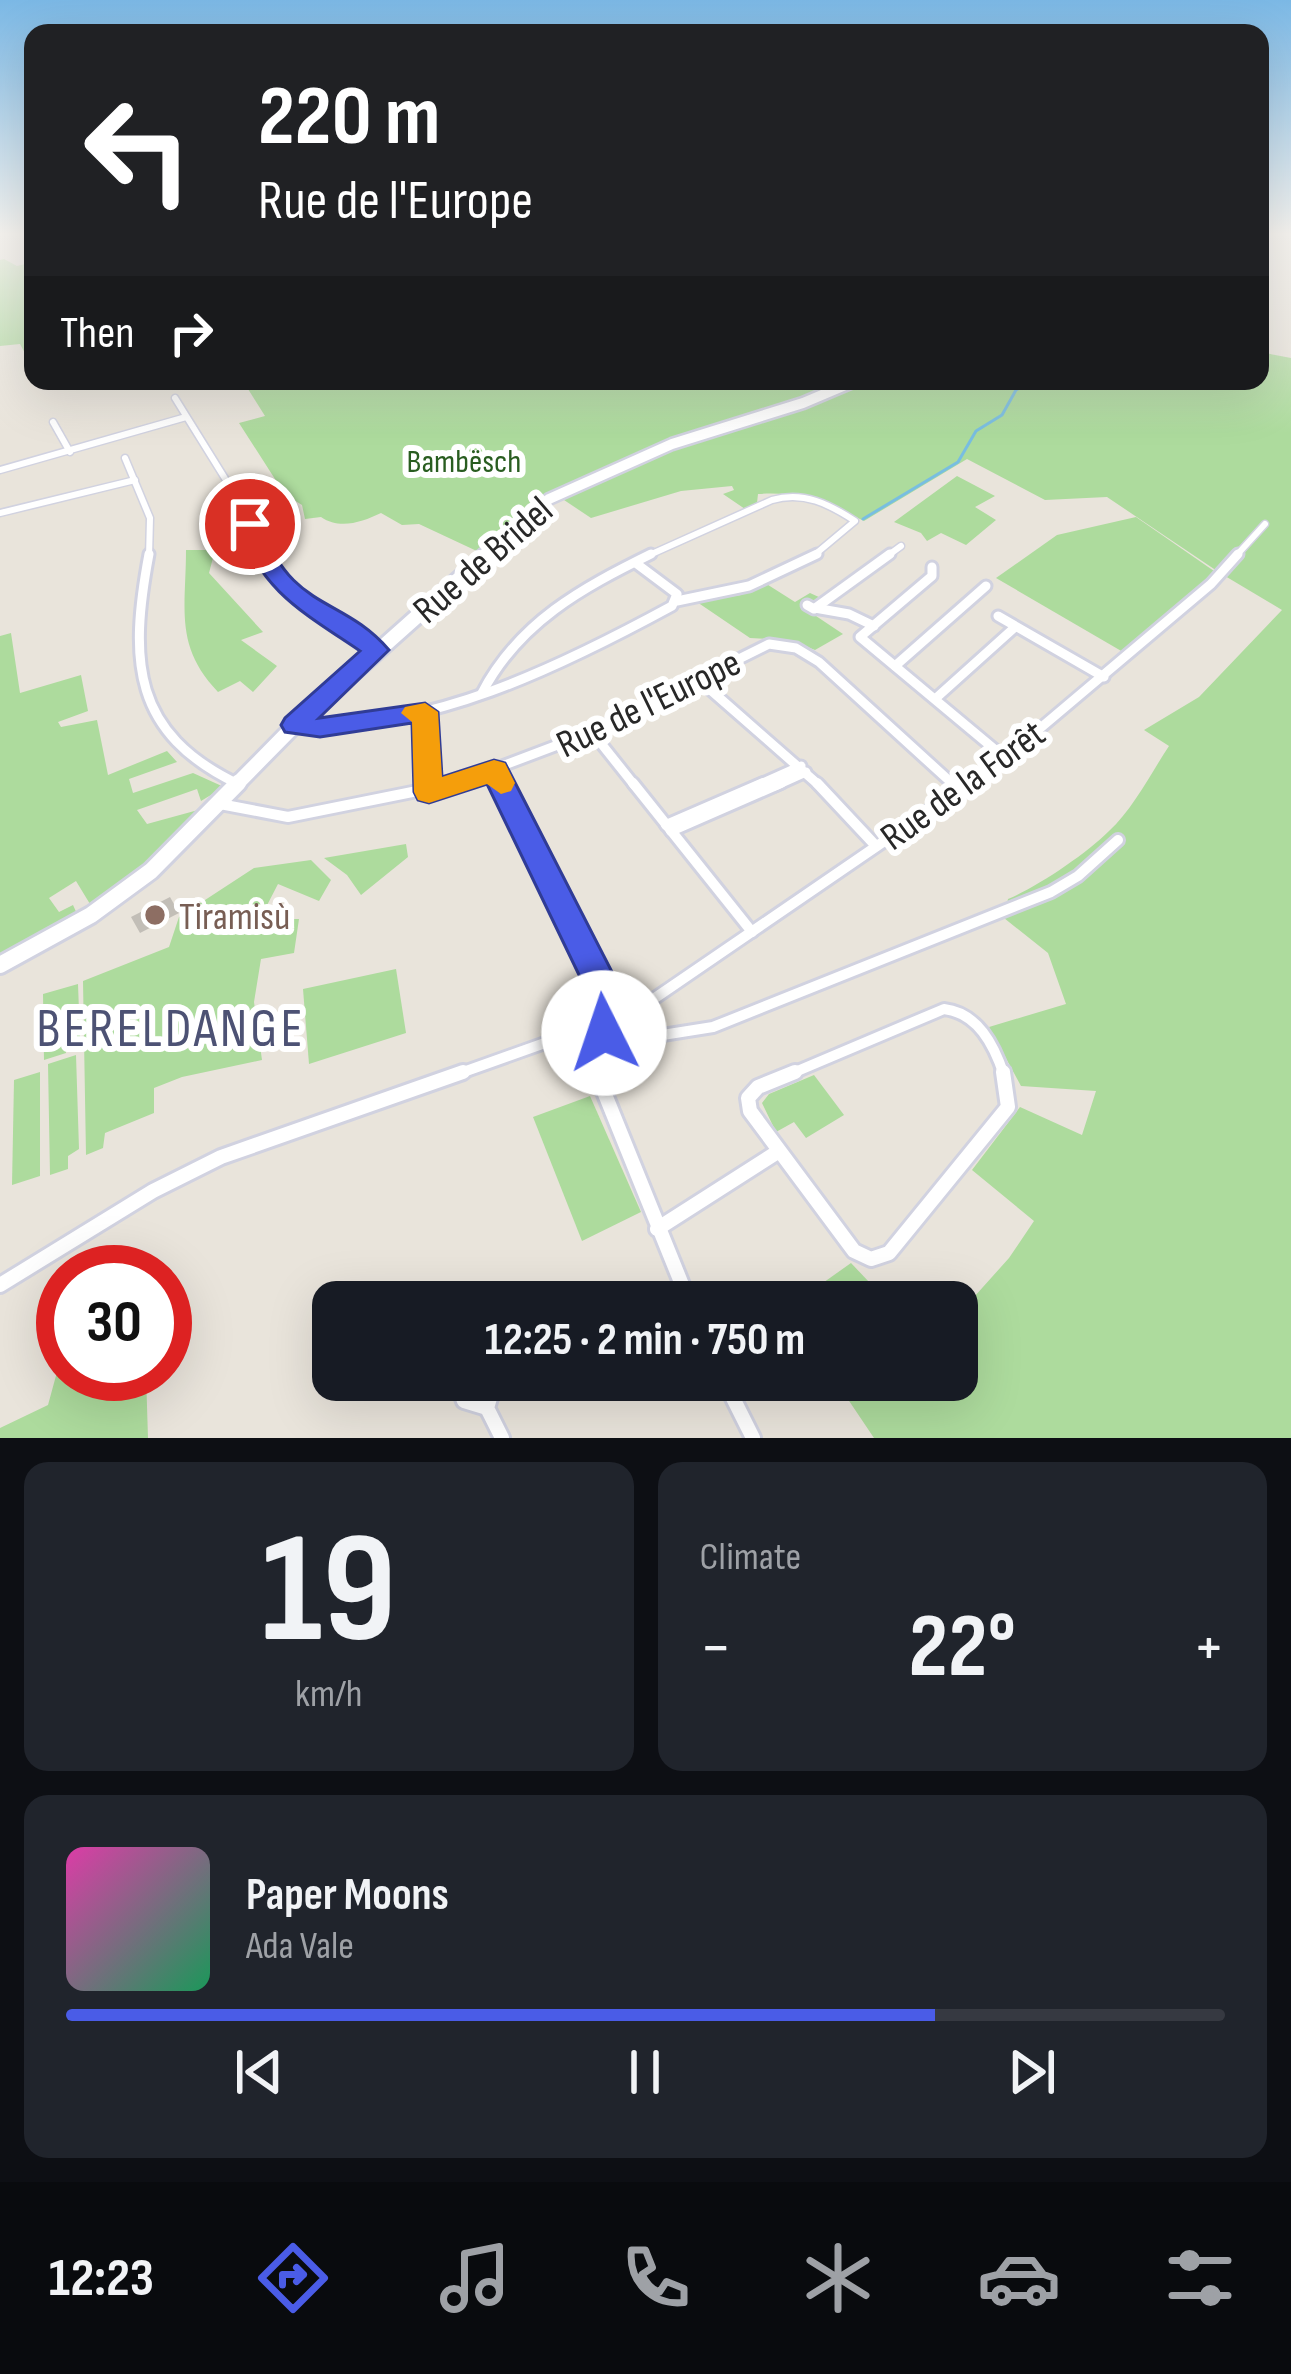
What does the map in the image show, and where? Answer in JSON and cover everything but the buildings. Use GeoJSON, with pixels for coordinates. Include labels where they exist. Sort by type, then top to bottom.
{"type":"FeatureCollection","features":[{"type":"Feature","properties":{"kind":"main road","name":"Rue de Bridel"},"geometry":{"type":"LineString","coordinates":[[0,965],[121,895],[189,837],[295,725],[537,507],[561,491],[672,444],[833,390]]}},
{"type":"Feature","properties":{"kind":"street"},"geometry":{"type":"LineString","coordinates":[[175,398],[244,508],[259,551],[277,579],[305,605],[376,650]]}},
{"type":"Feature","properties":{"kind":"street"},"geometry":{"type":"LineString","coordinates":[[0,470],[186,417]]}},
{"type":"Feature","properties":{"kind":"street"},"geometry":{"type":"LineString","coordinates":[[52,422],[70,452]]}},
{"type":"Feature","properties":{"kind":"street"},"geometry":{"type":"LineString","coordinates":[[125,458],[152,521],[137,651],[148,697],[178,752],[206,772],[238,784]]}},
{"type":"Feature","properties":{"kind":"street"},"geometry":{"type":"LineString","coordinates":[[0,513],[135,480]]}},
{"type":"Feature","properties":{"kind":"street"},"geometry":{"type":"LineString","coordinates":[[295,725],[320,728],[425,712],[482,693],[677,601],[739,592],[812,554],[855,521],[815,500],[784,496],[770,501],[568,598],[529,624],[492,663],[482,693]]}},
{"type":"Feature","properties":{"kind":"street","name":"Rue de la Forêt"},"geometry":{"type":"LineString","coordinates":[[633,1013],[1005,758],[1221,574],[1265,524]]}},
{"type":"Feature","properties":{"kind":"street"},"geometry":{"type":"LineString","coordinates":[[874,626],[849,614],[811,607],[901,546]]}},
{"type":"Feature","properties":{"kind":"street"},"geometry":{"type":"LineString","coordinates":[[637,564],[672,589],[677,601]]}},
{"type":"Feature","properties":{"kind":"street"},"geometry":{"type":"LineString","coordinates":[[932,567],[932,576],[860,637],[1005,758]]}},
{"type":"Feature","properties":{"kind":"street"},"geometry":{"type":"LineString","coordinates":[[895,666],[986,586]]}},
{"type":"Feature","properties":{"kind":"street"},"geometry":{"type":"LineString","coordinates":[[998,616],[1104,676]]}},
{"type":"Feature","properties":{"kind":"street"},"geometry":{"type":"LineString","coordinates":[[935,699],[1014,628]]}},
{"type":"Feature","properties":{"kind":"street","name":"Rue de l'Europe"},"geometry":{"type":"LineString","coordinates":[[220,804],[288,818],[429,792],[592,732],[769,644],[796,648],[848,686],[959,789]]}},
{"type":"Feature","properties":{"kind":"street"},"geometry":{"type":"LineString","coordinates":[[698,679],[803,769],[876,846]]}},
{"type":"Feature","properties":{"kind":"street"},"geometry":{"type":"LineString","coordinates":[[425,712],[429,792]]}},
{"type":"Feature","properties":{"kind":"street"},"geometry":{"type":"LineString","coordinates":[[592,732],[752,932]]}},
{"type":"Feature","properties":{"kind":"street"},"geometry":{"type":"LineString","coordinates":[[669,828],[803,769]]}},
{"type":"Feature","properties":{"kind":"street"},"geometry":{"type":"LineString","coordinates":[[494,770],[614,1009]]}},
{"type":"Feature","properties":{"kind":"street"},"geometry":{"type":"LineString","coordinates":[[601,1023],[612,1039],[621,1041],[636,1032],[679,1035],[713,1027],[932,943],[1066,885],[1118,839]]}},
{"type":"Feature","properties":{"kind":"street"},"geometry":{"type":"LineString","coordinates":[[614,1009],[633,1013],[636,1032]]}},
{"type":"Feature","properties":{"kind":"street"},"geometry":{"type":"LineString","coordinates":[[0,1285],[153,1191],[221,1157],[601,1023],[614,1009]]}},
{"type":"Feature","properties":{"kind":"street"},"geometry":{"type":"LineString","coordinates":[[944,1009],[961,1009],[974,1018],[1010,1091],[1008,1107],[889,1253],[871,1259],[854,1251],[779,1151],[750,1111],[748,1098],[758,1087],[944,1009]]}},
{"type":"Feature","properties":{"kind":"street"},"geometry":{"type":"LineString","coordinates":[[612,1039],[595,1064],[597,1080],[680,1281]]}},
{"type":"Feature","properties":{"kind":"street"},"geometry":{"type":"LineString","coordinates":[[657,1229],[779,1151]]}},
{"type":"Feature","properties":{"kind":"street"},"geometry":{"type":"LineString","coordinates":[[464,1401],[487,1408]]}},
{"type":"Feature","properties":{"kind":"street"},"geometry":{"type":"LineString","coordinates":[[489,1401],[487,1408],[502,1438]]}},
{"type":"Feature","properties":{"kind":"street"},"geometry":{"type":"LineString","coordinates":[[734,1401],[753,1438]]}},
{"type":"Feature","properties":{"kind":"green space"},"geometry":{"type":"Polygon","coordinates":[[[0,299],[24,299],[24,351],[20,344],[0,346],[0,299]]]}},
{"type":"Feature","properties":{"kind":"green space","name":"Bambësch"},"geometry":{"type":"Polygon","coordinates":[[[1269,354],[1291,358],[1291,1438],[874,1438],[849,1401],[978,1401],[978,1293],[1034,1221],[972,1170],[1020,1107],[1082,1135],[1096,1091],[1021,1086],[989,1027],[1066,1004],[1048,953],[1004,918],[1008,899],[1075,859],[1118,822],[1169,746],[1144,730],[1199,697],[1282,610],[1225,576],[1265,527],[1261,524],[1220,573],[1107,497],[1045,500],[967,459],[864,521],[825,503],[786,494],[758,494],[757,503],[745,509],[723,494],[734,490],[732,486],[681,491],[591,518],[552,492],[481,553],[419,524],[402,525],[381,513],[343,524],[321,517],[305,519],[302,505],[289,497],[249,505],[246,501],[282,490],[239,423],[265,416],[249,390],[1269,390],[1269,354]]]}},
{"type":"Feature","properties":{"kind":"green space"},"geometry":{"type":"Polygon","coordinates":[[[957,476],[995,496],[975,507],[996,520],[966,545],[941,533],[927,541],[921,533],[894,522],[957,476]]]}},
{"type":"Feature","properties":{"kind":"green space"},"geometry":{"type":"Polygon","coordinates":[[[1136,517],[1214,571],[1215,577],[1123,652],[996,578],[1057,535],[1136,517]]]}},
{"type":"Feature","properties":{"kind":"green space"},"geometry":{"type":"Polygon","coordinates":[[[186,550],[215,550],[209,573],[263,632],[241,640],[277,666],[253,692],[240,681],[218,692],[194,659],[186,626],[186,550]]]}},
{"type":"Feature","properties":{"kind":"green space"},"geometry":{"type":"Polygon","coordinates":[[[765,583],[795,602],[810,593],[821,598],[801,606],[843,634],[815,650],[790,640],[750,638],[697,602],[741,595],[765,583]]]}},
{"type":"Feature","properties":{"kind":"green space"},"geometry":{"type":"Polygon","coordinates":[[[11,633],[20,693],[81,675],[88,711],[58,722],[61,727],[97,720],[108,775],[167,751],[177,762],[129,779],[133,793],[193,773],[224,787],[201,801],[197,789],[137,810],[147,824],[209,807],[166,850],[96,904],[90,904],[76,881],[49,898],[59,912],[73,905],[78,916],[0,958],[0,636],[11,633]]]}},
{"type":"Feature","properties":{"kind":"green space"},"geometry":{"type":"Polygon","coordinates":[[[406,844],[408,857],[361,895],[347,875],[324,858],[406,844]]]}},
{"type":"Feature","properties":{"kind":"green space"},"geometry":{"type":"Polygon","coordinates":[[[311,860],[331,880],[319,901],[278,884],[263,913],[267,919],[299,919],[294,953],[261,959],[254,1002],[262,1060],[182,1077],[154,1088],[154,1113],[105,1133],[103,1148],[86,1155],[83,981],[169,947],[179,917],[254,868],[311,860]]]}},
{"type":"Feature","properties":{"kind":"green space"},"geometry":{"type":"Polygon","coordinates":[[[396,969],[406,1033],[309,1064],[303,989],[396,969]]]}},
{"type":"Feature","properties":{"kind":"green space"},"geometry":{"type":"Polygon","coordinates":[[[78,984],[80,1038],[66,1042],[66,1053],[44,1060],[43,994],[78,984]]]}},
{"type":"Feature","properties":{"kind":"green space"},"geometry":{"type":"Polygon","coordinates":[[[76,1055],[79,1149],[68,1156],[68,1169],[50,1175],[48,1064],[76,1055]]]}},
{"type":"Feature","properties":{"kind":"green space"},"geometry":{"type":"Polygon","coordinates":[[[40,1072],[40,1176],[12,1185],[14,1080],[40,1072]]]}},
{"type":"Feature","properties":{"kind":"green space"},"geometry":{"type":"Polygon","coordinates":[[[814,1075],[844,1115],[806,1138],[794,1122],[776,1132],[762,1103],[769,1094],[814,1075]]]}},
{"type":"Feature","properties":{"kind":"green space"},"geometry":{"type":"Polygon","coordinates":[[[590,1096],[641,1212],[582,1241],[533,1117],[590,1096]]]}},
{"type":"Feature","properties":{"kind":"green space"},"geometry":{"type":"Polygon","coordinates":[[[851,1263],[868,1281],[826,1281],[851,1263]]]}},
{"type":"Feature","properties":{"kind":"green space"},"geometry":{"type":"Polygon","coordinates":[[[49,1401],[147,1401],[148,1438],[0,1438],[0,1428],[49,1401]]]}},
{"type":"Feature","properties":{"kind":"waterway"},"geometry":{"type":"LineString","coordinates":[[863,519],[958,462],[976,431],[1002,415],[1016,390]]}},
{"type":"Feature","properties":{"kind":"slow traffic"},"geometry":{"type":"LineString","coordinates":[[414,713],[425,712],[429,792],[494,770],[501,783]]}},
{"type":"Feature","properties":{"kind":"place","name":"Tiramisù"},"geometry":{"type":"Point","coordinates":[155,915]}},
{"type":"Feature","properties":{"kind":"district","name":"BERELDANGE"},"geometry":{"type":"Point","coordinates":[171,1027]}},
{"type":"Feature","properties":{"kind":"route"},"geometry":{"type":"LineString","coordinates":[[250,524],[259,551],[286,590],[376,650],[295,725],[320,728],[425,712],[429,792],[494,770],[614,1009],[601,1023],[604,1033]]}}]}
